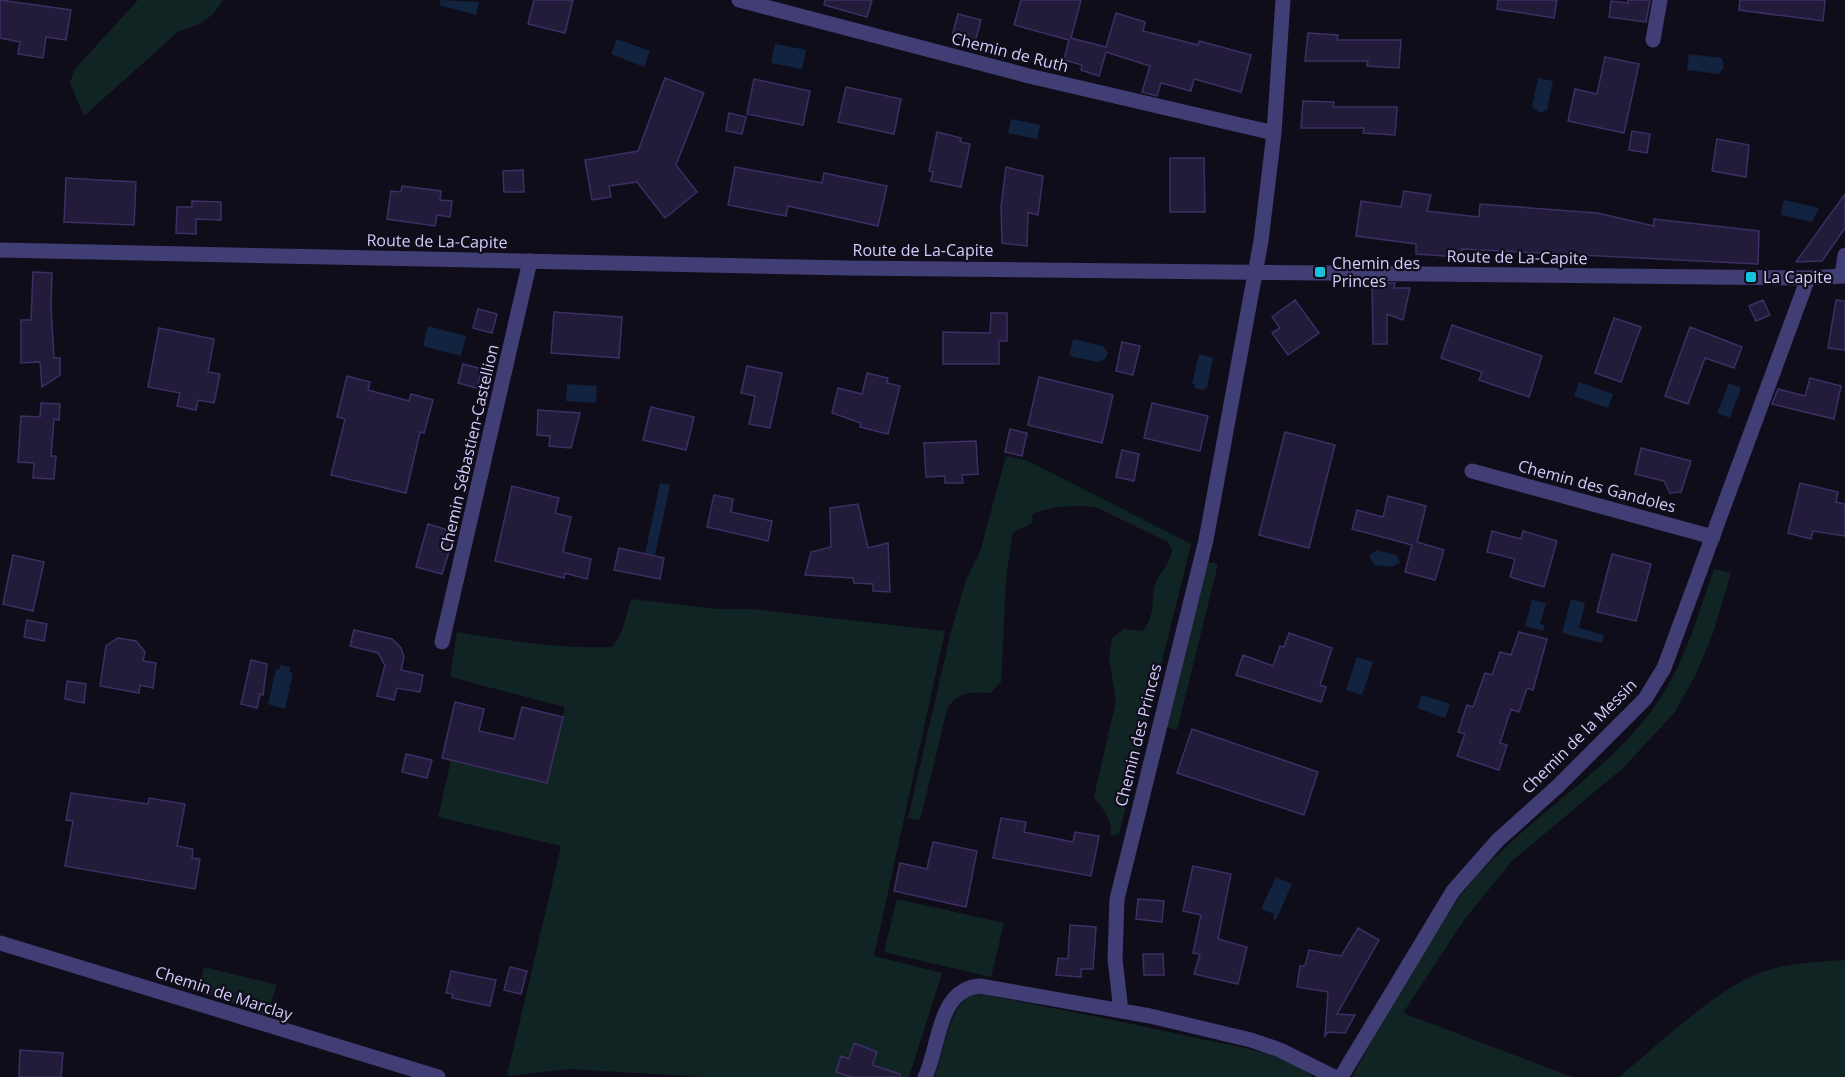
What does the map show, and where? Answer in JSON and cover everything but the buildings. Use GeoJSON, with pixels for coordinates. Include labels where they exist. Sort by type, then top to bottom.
{"type":"FeatureCollection","features":[{"type":"Feature","properties":{"kind":"street","name":"Chemin des Princes"},"geometry":{"type":"LineString","coordinates":[[1121,1011],[1115,959],[1118,899],[1206,540],[1255,271],[1274,133],[1282,0]]}},
{"type":"Feature","properties":{"kind":"street"},"geometry":{"type":"LineString","coordinates":[[1653,40],[1660,0]]}},
{"type":"Feature","properties":{"kind":"street","name":"Chemin de Ruth"},"geometry":{"type":"LineString","coordinates":[[746,1],[1029,76],[1274,133]]}},
{"type":"Feature","properties":{"kind":"street","name":"Route de La-Capite"},"geometry":{"type":"LineString","coordinates":[[0,250],[530,261],[1808,278],[1843,276]]}},
{"type":"Feature","properties":{"kind":"street"},"geometry":{"type":"LineString","coordinates":[[1843,276],[1845,255]]}},
{"type":"Feature","properties":{"kind":"street","name":"Chemin Sébastien-Castellion"},"geometry":{"type":"LineString","coordinates":[[442,642],[530,261]]}},
{"type":"Feature","properties":{"kind":"street","name":"Chemin de la Messin"},"geometry":{"type":"LineString","coordinates":[[1341,1077],[1453,891],[1498,840],[1558,786],[1650,692],[1664,668],[1808,278]]}},
{"type":"Feature","properties":{"kind":"street","name":"Chemin des Gandoles"},"geometry":{"type":"LineString","coordinates":[[1472,471],[1713,537]]}},
{"type":"Feature","properties":{"kind":"street","name":"Chemin de Marclay"},"geometry":{"type":"LineString","coordinates":[[0,943],[438,1077]]}},
{"type":"Feature","properties":{"kind":"street"},"geometry":{"type":"LineString","coordinates":[[925,1077],[945,1014],[955,996],[966,988],[993,987],[1121,1011],[1251,1040],[1280,1050],[1334,1077]]}},
{"type":"Feature","properties":{"kind":"green space"},"geometry":{"type":"Polygon","coordinates":[[[138,0],[223,0],[205,20],[179,31],[84,116],[70,83],[74,70],[138,0]]]}},
{"type":"Feature","properties":{"kind":"green space"},"geometry":{"type":"Polygon","coordinates":[[[1006,456],[1026,460],[1191,544],[1119,834],[1110,836],[1109,820],[1094,797],[1116,701],[1109,658],[1112,638],[1124,629],[1142,631],[1147,625],[1152,612],[1157,580],[1172,550],[1168,542],[1098,508],[1082,506],[1038,512],[1032,515],[1033,522],[1012,535],[1006,580],[1001,682],[990,693],[965,694],[951,704],[947,710],[920,820],[908,818],[951,632],[966,580],[980,552],[1006,456]]]}},
{"type":"Feature","properties":{"kind":"green space"},"geometry":{"type":"Polygon","coordinates":[[[1208,562],[1218,564],[1177,730],[1166,727],[1208,562]]]}},
{"type":"Feature","properties":{"kind":"green space"},"geometry":{"type":"Polygon","coordinates":[[[1714,569],[1731,573],[1713,633],[1696,674],[1675,712],[1623,768],[1512,861],[1464,920],[1403,1013],[1572,1077],[1352,1077],[1427,947],[1470,884],[1520,834],[1612,755],[1652,710],[1681,660],[1714,569]]]}},
{"type":"Feature","properties":{"kind":"green space"},"geometry":{"type":"Polygon","coordinates":[[[631,599],[716,609],[752,609],[945,631],[874,956],[942,973],[909,1077],[705,1077],[568,1069],[507,1076],[561,846],[438,817],[451,760],[547,783],[565,707],[450,677],[457,632],[554,646],[613,647],[622,631],[631,599]]]}},
{"type":"Feature","properties":{"kind":"green space"},"geometry":{"type":"Polygon","coordinates":[[[897,899],[1004,923],[991,977],[884,952],[897,899]]]}},
{"type":"Feature","properties":{"kind":"green space"},"geometry":{"type":"Polygon","coordinates":[[[1845,960],[1845,1077],[1619,1077],[1705,1005],[1742,981],[1779,967],[1845,960]]]}},
{"type":"Feature","properties":{"kind":"green space"},"geometry":{"type":"Polygon","coordinates":[[[204,967],[277,985],[266,1016],[199,991],[204,967]]]}},
{"type":"Feature","properties":{"kind":"green space"},"geometry":{"type":"Polygon","coordinates":[[[976,993],[1245,1048],[1275,1056],[1313,1077],[934,1077],[953,1016],[967,998],[976,993]]]}},
{"type":"Feature","properties":{"kind":"water"},"geometry":{"type":"Polygon","coordinates":[[[441,0],[479,2],[476,15],[439,5],[441,0]]]}},
{"type":"Feature","properties":{"kind":"water"},"geometry":{"type":"Polygon","coordinates":[[[617,39],[650,51],[644,67],[611,54],[617,39]]]}},
{"type":"Feature","properties":{"kind":"water"},"geometry":{"type":"Polygon","coordinates":[[[775,44],[806,50],[802,69],[771,63],[775,44]]]}},
{"type":"Feature","properties":{"kind":"water"},"geometry":{"type":"Polygon","coordinates":[[[1689,54],[1722,58],[1724,67],[1719,74],[1687,70],[1689,54]]]}},
{"type":"Feature","properties":{"kind":"water"},"geometry":{"type":"Polygon","coordinates":[[[1538,78],[1553,81],[1547,110],[1540,113],[1532,107],[1538,78]]]}},
{"type":"Feature","properties":{"kind":"water"},"geometry":{"type":"Polygon","coordinates":[[[1011,119],[1040,125],[1037,139],[1008,133],[1011,119]]]}},
{"type":"Feature","properties":{"kind":"water"},"geometry":{"type":"Polygon","coordinates":[[[1784,200],[1819,208],[1812,222],[1781,215],[1784,200]]]}},
{"type":"Feature","properties":{"kind":"water"},"geometry":{"type":"Polygon","coordinates":[[[428,326],[466,336],[461,356],[423,346],[428,326]]]}},
{"type":"Feature","properties":{"kind":"water"},"geometry":{"type":"Polygon","coordinates":[[[1073,339],[1103,346],[1108,353],[1106,358],[1098,362],[1069,356],[1073,339]]]}},
{"type":"Feature","properties":{"kind":"water"},"geometry":{"type":"Polygon","coordinates":[[[1199,354],[1213,358],[1207,387],[1203,390],[1194,388],[1195,384],[1192,384],[1199,354]]]}},
{"type":"Feature","properties":{"kind":"water"},"geometry":{"type":"Polygon","coordinates":[[[1579,382],[1613,394],[1608,408],[1574,396],[1579,382]]]}},
{"type":"Feature","properties":{"kind":"water"},"geometry":{"type":"Polygon","coordinates":[[[1729,383],[1741,388],[1730,418],[1717,413],[1729,383]]]}},
{"type":"Feature","properties":{"kind":"water"},"geometry":{"type":"Polygon","coordinates":[[[567,384],[597,386],[596,403],[566,401],[567,384]]]}},
{"type":"Feature","properties":{"kind":"water"},"geometry":{"type":"Polygon","coordinates":[[[660,483],[670,485],[655,555],[645,554],[660,483]]]}},
{"type":"Feature","properties":{"kind":"water"},"geometry":{"type":"Polygon","coordinates":[[[1377,550],[1396,555],[1400,562],[1392,567],[1374,565],[1369,555],[1377,550]]]}},
{"type":"Feature","properties":{"kind":"water"},"geometry":{"type":"Polygon","coordinates":[[[1571,599],[1585,603],[1579,628],[1604,635],[1602,643],[1562,633],[1571,599]]]}},
{"type":"Feature","properties":{"kind":"water"},"geometry":{"type":"Polygon","coordinates":[[[1532,600],[1546,603],[1540,624],[1545,626],[1543,631],[1525,626],[1532,600]]]}},
{"type":"Feature","properties":{"kind":"water"},"geometry":{"type":"Polygon","coordinates":[[[1357,657],[1373,662],[1362,695],[1346,690],[1357,657]]]}},
{"type":"Feature","properties":{"kind":"water"},"geometry":{"type":"Polygon","coordinates":[[[280,665],[290,667],[289,672],[293,673],[285,709],[268,704],[276,669],[279,670],[280,665]]]}},
{"type":"Feature","properties":{"kind":"water"},"geometry":{"type":"Polygon","coordinates":[[[1422,695],[1450,704],[1445,718],[1417,708],[1422,695]]]}},
{"type":"Feature","properties":{"kind":"water"},"geometry":{"type":"Polygon","coordinates":[[[1276,877],[1292,884],[1276,920],[1273,919],[1274,914],[1261,909],[1276,877]]]}},
{"type":"Feature","properties":{"kind":"place","name":"Chemin des Princes"},"geometry":{"type":"Point","coordinates":[1320,272]}},
{"type":"Feature","properties":{"kind":"place","name":"La Capite"},"geometry":{"type":"Point","coordinates":[1751,277]}}]}
